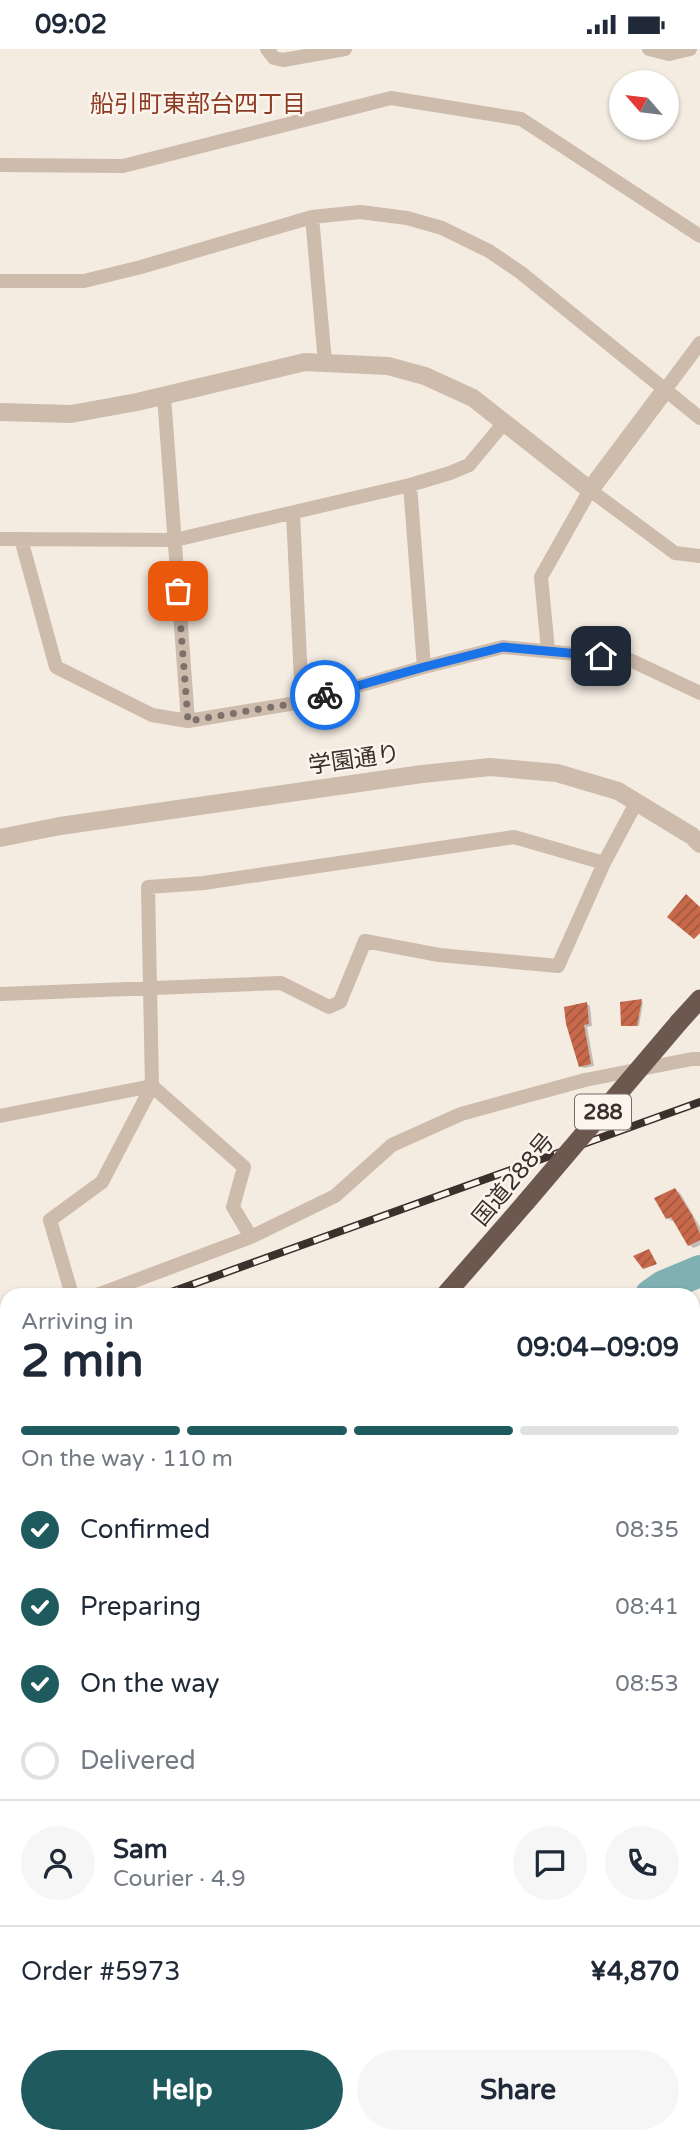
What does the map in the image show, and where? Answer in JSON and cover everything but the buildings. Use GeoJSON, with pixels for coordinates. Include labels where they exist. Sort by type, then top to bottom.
{"type":"FeatureCollection","features":[{"type":"Feature","properties":{"kind":"highway","name":"国道288号"},"geometry":{"type":"LineString","coordinates":[[451,1288],[700,999]]}},
{"type":"Feature","properties":{"kind":"street"},"geometry":{"type":"LineString","coordinates":[[267,49],[274,58],[283,59],[345,49]]}},
{"type":"Feature","properties":{"kind":"street"},"geometry":{"type":"LineString","coordinates":[[649,49],[669,54],[690,49]]}},
{"type":"Feature","properties":{"kind":"street"},"geometry":{"type":"LineString","coordinates":[[0,165],[123,166],[390,98],[521,119],[700,236]]}},
{"type":"Feature","properties":{"kind":"street"},"geometry":{"type":"LineString","coordinates":[[0,282],[84,281],[312,217],[360,212],[407,218],[442,228],[477,245],[520,272],[700,418]]}},
{"type":"Feature","properties":{"kind":"street"},"geometry":{"type":"LineString","coordinates":[[312,217],[325,362]]}},
{"type":"Feature","properties":{"kind":"street"},"geometry":{"type":"LineString","coordinates":[[548,650],[541,577],[590,490],[700,343]]}},
{"type":"Feature","properties":{"kind":"street"},"geometry":{"type":"LineString","coordinates":[[0,412],[71,414],[164,396],[305,362],[388,366],[425,376],[473,398],[503,424],[675,553],[700,556]]}},
{"type":"Feature","properties":{"kind":"street"},"geometry":{"type":"LineString","coordinates":[[164,396],[188,721]]}},
{"type":"Feature","properties":{"kind":"street"},"geometry":{"type":"LineString","coordinates":[[0,540],[175,540],[293,513],[450,473],[468,465],[503,424]]}},
{"type":"Feature","properties":{"kind":"street"},"geometry":{"type":"LineString","coordinates":[[410,485],[424,667]]}},
{"type":"Feature","properties":{"kind":"street"},"geometry":{"type":"LineString","coordinates":[[293,513],[302,702]]}},
{"type":"Feature","properties":{"kind":"street"},"geometry":{"type":"LineString","coordinates":[[21,539],[56,667],[152,715],[188,721],[302,702],[503,647],[628,659],[700,694]]}},
{"type":"Feature","properties":{"kind":"street","name":"学園通り"},"geometry":{"type":"LineString","coordinates":[[0,838],[146,813],[422,774],[490,768],[556,773],[618,791],[692,836],[700,844]]}},
{"type":"Feature","properties":{"kind":"street"},"geometry":{"type":"LineString","coordinates":[[0,994],[281,983],[329,1007],[340,1002],[365,941],[439,955],[558,966],[604,863],[637,801]]}},
{"type":"Feature","properties":{"kind":"street"},"geometry":{"type":"LineString","coordinates":[[70,1288],[50,1220],[102,1182],[152,1086],[148,887],[204,883],[514,837],[604,863]]}},
{"type":"Feature","properties":{"kind":"street"},"geometry":{"type":"LineString","coordinates":[[116,1288],[251,1237],[335,1196],[393,1145],[461,1114],[585,1080],[700,1059]]}},
{"type":"Feature","properties":{"kind":"street"},"geometry":{"type":"LineString","coordinates":[[0,1116],[152,1086]]}},
{"type":"Feature","properties":{"kind":"street"},"geometry":{"type":"LineString","coordinates":[[152,1086],[244,1167],[233,1207],[251,1237]]}},
{"type":"Feature","properties":{"kind":"waterway"},"geometry":{"type":"LineString","coordinates":[[661,1288],[700,1271]]}},
{"type":"Feature","properties":{"kind":"railway"},"geometry":{"type":"LineString","coordinates":[[182,1288],[700,1102]]}},
{"type":"Feature","properties":{"kind":"way so far"},"geometry":{"type":"LineString","coordinates":[[178,591],[188,721],[302,702],[325,695]]}},
{"type":"Feature","properties":{"kind":"district","name":"船引町東部台四丁目"},"geometry":{"type":"Point","coordinates":[198,104]}},
{"type":"Feature","properties":{"kind":"route"},"geometry":{"type":"LineString","coordinates":[[325,695],[503,647],[601,656]]}}]}
